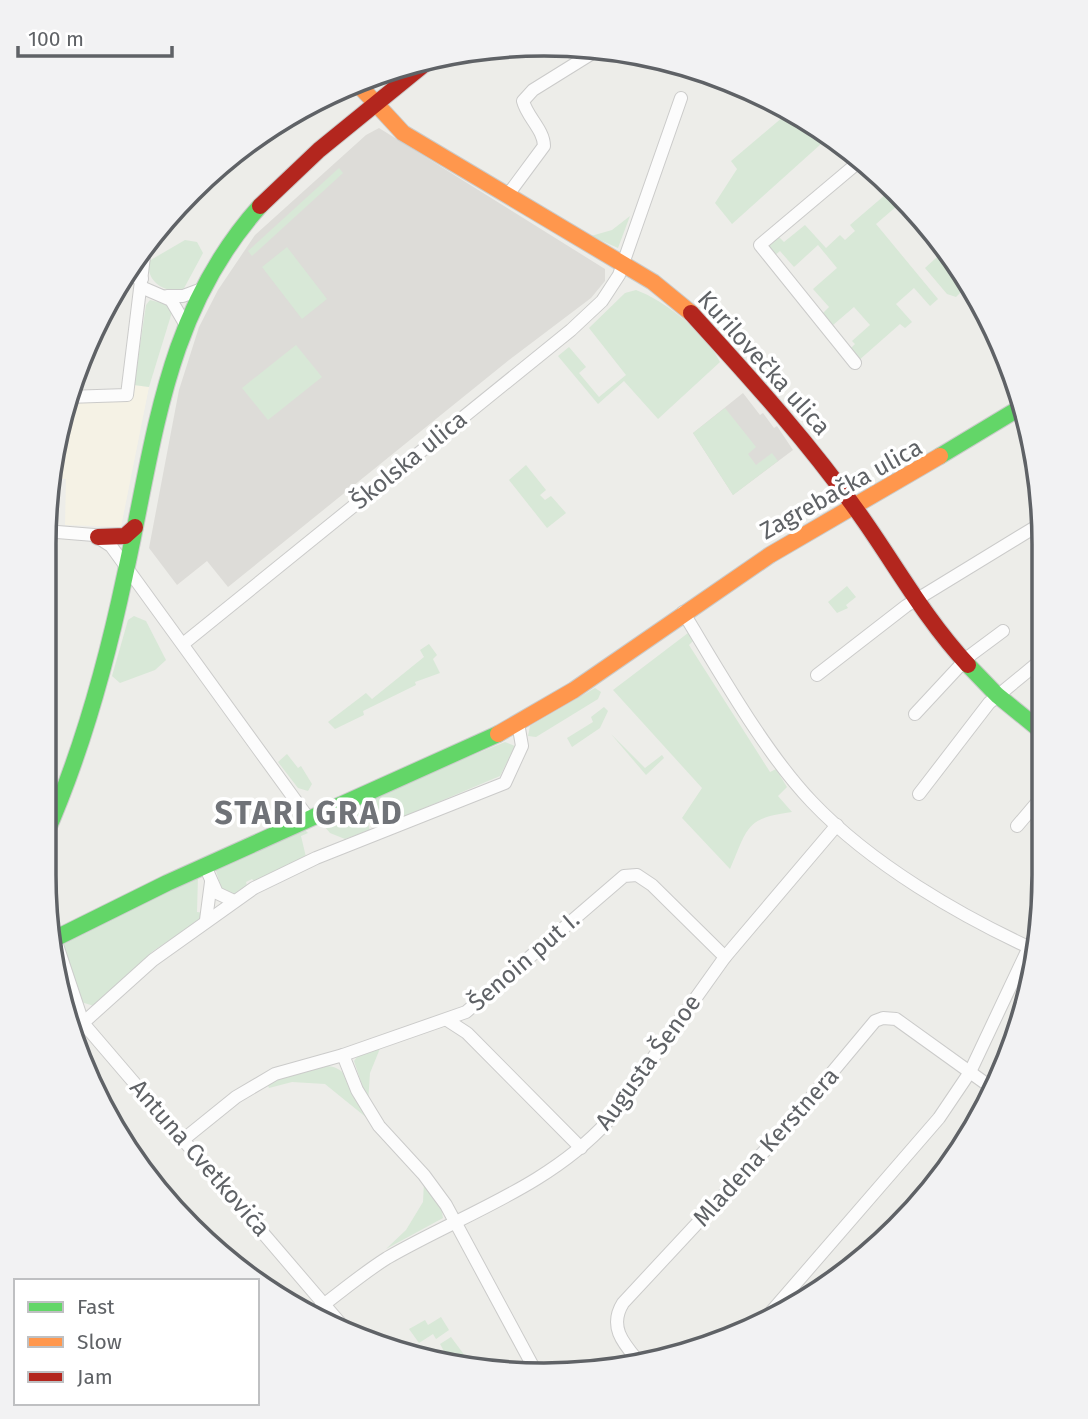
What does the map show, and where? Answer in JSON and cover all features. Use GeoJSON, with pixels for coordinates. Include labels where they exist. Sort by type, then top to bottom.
{"type":"FeatureCollection","features":[{"type":"Feature","properties":{"kind":"main road"},"geometry":{"type":"LineString","coordinates":[[56,810],[88,719],[126,567],[166,375],[184,322],[199,290],[221,253],[252,213],[413,75]]}},
{"type":"Feature","properties":{"kind":"main road","name":"Kurilovečka ulica"},"geometry":{"type":"LineString","coordinates":[[363,91],[403,133],[667,292],[694,316],[781,411],[865,521],[914,601],[963,662],[1032,723]]}},
{"type":"Feature","properties":{"kind":"main road","name":"Zagrebačka ulica"},"geometry":{"type":"LineString","coordinates":[[60,935],[86,920],[309,819],[444,762],[519,723],[597,676],[683,612],[766,557],[942,458],[1013,412]]}},
{"type":"Feature","properties":{"kind":"main road"},"geometry":{"type":"LineString","coordinates":[[98,537],[125,536],[135,527]]}},
{"type":"Feature","properties":{"kind":"street"},"geometry":{"type":"LineString","coordinates":[[507,196],[544,146],[543,137],[526,111],[523,101],[533,90],[585,58]]}},
{"type":"Feature","properties":{"kind":"street"},"geometry":{"type":"LineString","coordinates":[[624,266],[681,98]]}},
{"type":"Feature","properties":{"kind":"street"},"geometry":{"type":"LineString","coordinates":[[853,167],[760,245],[855,363]]}},
{"type":"Feature","properties":{"kind":"street"},"geometry":{"type":"LineString","coordinates":[[79,397],[127,395],[143,266]]}},
{"type":"Feature","properties":{"kind":"street","name":"Školska ulica"},"geometry":{"type":"LineString","coordinates":[[183,644],[544,351],[602,301],[624,266]]}},
{"type":"Feature","properties":{"kind":"street"},"geometry":{"type":"LineString","coordinates":[[134,279],[167,296],[183,296],[199,290]]}},
{"type":"Feature","properties":{"kind":"street"},"geometry":{"type":"LineString","coordinates":[[167,296],[184,322]]}},
{"type":"Feature","properties":{"kind":"street"},"geometry":{"type":"LineString","coordinates":[[56,532],[98,537],[111,546],[309,819]]}},
{"type":"Feature","properties":{"kind":"street"},"geometry":{"type":"LineString","coordinates":[[817,675],[914,601],[1032,533]]}},
{"type":"Feature","properties":{"kind":"street"},"geometry":{"type":"LineString","coordinates":[[683,612],[788,772],[810,800],[837,825],[939,901],[1027,946]]}},
{"type":"Feature","properties":{"kind":"street"},"geometry":{"type":"LineString","coordinates":[[915,714],[963,662],[1003,631]]}},
{"type":"Feature","properties":{"kind":"street"},"geometry":{"type":"LineString","coordinates":[[919,794],[997,695],[1032,667]]}},
{"type":"Feature","properties":{"kind":"street"},"geometry":{"type":"LineString","coordinates":[[83,1023],[153,960],[254,888],[316,858],[498,788],[509,778],[522,746],[519,723]]}},
{"type":"Feature","properties":{"kind":"street"},"geometry":{"type":"LineString","coordinates":[[1017,826],[1032,812]]}},
{"type":"Feature","properties":{"kind":"street","name":"Augusta Šenoe"},"geometry":{"type":"LineString","coordinates":[[319,1308],[388,1258],[529,1184],[581,1148],[608,1121],[725,957],[837,825]]}},
{"type":"Feature","properties":{"kind":"street"},"geometry":{"type":"LineString","coordinates":[[205,866],[220,896],[233,901]]}},
{"type":"Feature","properties":{"kind":"street","name":"Šenoin put I."},"geometry":{"type":"LineString","coordinates":[[184,1139],[261,1081],[288,1069],[343,1055],[447,1020],[476,1005],[613,884],[631,874],[652,886],[725,957]]}},
{"type":"Feature","properties":{"kind":"street"},"geometry":{"type":"LineString","coordinates":[[206,920],[211,882]]}},
{"type":"Feature","properties":{"kind":"street"},"geometry":{"type":"LineString","coordinates":[[779,1303],[940,1118],[970,1072],[1023,968]]}},
{"type":"Feature","properties":{"kind":"street","name":"Antuna Cvetkovića"},"geometry":{"type":"LineString","coordinates":[[67,979],[83,1023],[334,1316]]}},
{"type":"Feature","properties":{"kind":"street","name":"Mladena Kerstnera"},"geometry":{"type":"LineString","coordinates":[[634,1355],[618,1334],[616,1319],[623,1303],[776,1139],[875,1021],[895,1018],[985,1083]]}},
{"type":"Feature","properties":{"kind":"street"},"geometry":{"type":"LineString","coordinates":[[447,1020],[467,1033],[581,1148]]}},
{"type":"Feature","properties":{"kind":"street"},"geometry":{"type":"LineString","coordinates":[[343,1055],[357,1090],[379,1126],[424,1175],[456,1223],[474,1262],[531,1363]]}},
{"type":"Feature","properties":{"kind":"shaded area"},"geometry":{"type":"Polygon","coordinates":[[[379,128],[605,269],[605,281],[591,298],[509,360],[228,587],[207,561],[177,585],[149,548],[179,390],[199,327],[218,290],[255,235],[366,135],[379,128]]]}},
{"type":"Feature","properties":{"kind":"shaded area"},"geometry":{"type":"Polygon","coordinates":[[[134,385],[149,387],[121,527],[65,525],[66,479],[60,479],[65,449],[81,391],[123,389],[134,385]]]}},
{"type":"Feature","properties":{"kind":"shaded area"},"geometry":{"type":"Polygon","coordinates":[[[743,393],[760,415],[763,413],[774,428],[777,426],[793,450],[733,495],[693,433],[743,393]]]}},
{"type":"Feature","properties":{"kind":"green space"},"geometry":{"type":"Polygon","coordinates":[[[782,118],[822,143],[732,224],[715,203],[737,169],[731,161],[782,118]]]}},
{"type":"Feature","properties":{"kind":"green space"},"geometry":{"type":"Polygon","coordinates":[[[339,168],[343,173],[252,256],[248,251],[339,168]]]}},
{"type":"Feature","properties":{"kind":"green space"},"geometry":{"type":"Polygon","coordinates":[[[885,195],[896,207],[876,224],[938,299],[930,306],[914,288],[896,304],[912,322],[905,328],[900,324],[858,361],[849,350],[855,344],[852,341],[870,325],[854,307],[833,325],[823,313],[829,307],[813,289],[837,268],[818,245],[794,267],[780,251],[774,256],[769,245],[779,237],[784,242],[805,225],[826,248],[840,235],[845,240],[855,231],[850,225],[885,195]]]}},
{"type":"Feature","properties":{"kind":"green space"},"geometry":{"type":"Polygon","coordinates":[[[630,216],[618,248],[591,236],[612,230],[630,216]]]}},
{"type":"Feature","properties":{"kind":"green space"},"geometry":{"type":"Polygon","coordinates":[[[185,240],[197,242],[203,253],[182,292],[168,290],[153,280],[149,261],[185,240]]]}},
{"type":"Feature","properties":{"kind":"green space"},"geometry":{"type":"Polygon","coordinates":[[[287,247],[327,299],[302,319],[262,267],[287,247]]]}},
{"type":"Feature","properties":{"kind":"green space"},"geometry":{"type":"Polygon","coordinates":[[[938,256],[962,291],[956,297],[947,294],[925,268],[938,256]]]}},
{"type":"Feature","properties":{"kind":"green space"},"geometry":{"type":"Polygon","coordinates":[[[636,290],[684,319],[705,340],[720,362],[658,419],[624,381],[598,404],[558,356],[569,347],[586,367],[579,373],[599,397],[626,375],[589,328],[625,293],[636,290]]]}},
{"type":"Feature","properties":{"kind":"green space"},"geometry":{"type":"Polygon","coordinates":[[[150,300],[166,304],[172,312],[149,387],[134,385],[146,305],[150,300]]]}},
{"type":"Feature","properties":{"kind":"green space"},"geometry":{"type":"Polygon","coordinates":[[[296,345],[322,377],[268,420],[242,388],[296,345]]]}},
{"type":"Feature","properties":{"kind":"green space"},"geometry":{"type":"Polygon","coordinates":[[[725,408],[756,447],[748,454],[756,465],[772,453],[778,461],[733,495],[693,433],[725,408]]]}},
{"type":"Feature","properties":{"kind":"green space"},"geometry":{"type":"Polygon","coordinates":[[[526,465],[546,490],[540,495],[545,500],[551,496],[566,513],[547,528],[509,480],[526,465]]]}},
{"type":"Feature","properties":{"kind":"green space"},"geometry":{"type":"Polygon","coordinates":[[[847,586],[856,597],[846,605],[848,608],[837,613],[828,602],[847,586]]]}},
{"type":"Feature","properties":{"kind":"green space"},"geometry":{"type":"Polygon","coordinates":[[[134,616],[146,621],[166,660],[155,670],[120,683],[112,676],[128,620],[134,616]]]}},
{"type":"Feature","properties":{"kind":"green space"},"geometry":{"type":"Polygon","coordinates":[[[688,633],[693,641],[689,645],[770,772],[776,769],[787,787],[778,796],[792,812],[765,818],[750,827],[730,869],[682,818],[702,788],[613,690],[688,633]]]}},
{"type":"Feature","properties":{"kind":"green space"},"geometry":{"type":"Polygon","coordinates":[[[429,644],[437,655],[433,659],[440,673],[415,682],[416,685],[363,711],[364,715],[335,729],[328,722],[366,693],[372,699],[424,657],[420,650],[429,644]]]}},
{"type":"Feature","properties":{"kind":"green space"},"geometry":{"type":"Polygon","coordinates":[[[595,688],[601,692],[598,699],[536,737],[528,736],[530,726],[595,688]]]}},
{"type":"Feature","properties":{"kind":"green space"},"geometry":{"type":"Polygon","coordinates":[[[604,707],[608,711],[600,728],[572,747],[567,738],[593,722],[591,717],[604,707]]]}},
{"type":"Feature","properties":{"kind":"green space"},"geometry":{"type":"Polygon","coordinates":[[[611,734],[645,768],[662,755],[664,758],[646,775],[611,734]]]}},
{"type":"Feature","properties":{"kind":"green space"},"geometry":{"type":"Polygon","coordinates":[[[505,742],[515,746],[500,776],[398,819],[395,812],[368,824],[370,830],[345,839],[330,833],[318,819],[505,742]]]}},
{"type":"Feature","properties":{"kind":"green space"},"geometry":{"type":"Polygon","coordinates":[[[287,754],[298,768],[301,766],[312,784],[308,791],[298,788],[278,762],[287,754]]]}},
{"type":"Feature","properties":{"kind":"green space"},"geometry":{"type":"Polygon","coordinates":[[[304,829],[308,833],[301,836],[306,857],[254,881],[252,879],[246,882],[247,886],[234,895],[222,891],[214,864],[304,829]]]}},
{"type":"Feature","properties":{"kind":"green space"},"geometry":{"type":"Polygon","coordinates":[[[198,876],[197,912],[204,913],[200,920],[153,951],[94,1006],[81,1002],[63,944],[198,876]]]}},
{"type":"Feature","properties":{"kind":"green space"},"geometry":{"type":"Polygon","coordinates":[[[381,1046],[370,1073],[368,1103],[354,1061],[360,1053],[381,1046]]]}},
{"type":"Feature","properties":{"kind":"green space"},"geometry":{"type":"Polygon","coordinates":[[[327,1066],[335,1067],[347,1078],[367,1118],[325,1084],[292,1082],[269,1088],[267,1083],[327,1066]]]}},
{"type":"Feature","properties":{"kind":"green space"},"geometry":{"type":"Polygon","coordinates":[[[424,1182],[441,1206],[443,1218],[386,1249],[406,1230],[423,1202],[424,1182]]]}},
{"type":"Feature","properties":{"kind":"green space"},"geometry":{"type":"Polygon","coordinates":[[[441,1317],[449,1330],[436,1339],[433,1334],[419,1343],[409,1329],[425,1320],[428,1325],[441,1317]]]}},
{"type":"Feature","properties":{"kind":"green space"},"geometry":{"type":"Polygon","coordinates":[[[451,1337],[466,1357],[445,1353],[440,1344],[451,1337]]]}},
{"type":"Feature","properties":{"kind":"traffic: fast"},"geometry":{"type":"LineString","coordinates":[[56,811],[101,675],[118,609],[156,428],[183,334],[203,290],[228,247],[260,206]]}},
{"type":"Feature","properties":{"kind":"traffic: fast"},"geometry":{"type":"LineString","coordinates":[[940,456],[1013,412]]}},
{"type":"Feature","properties":{"kind":"traffic: fast"},"geometry":{"type":"LineString","coordinates":[[968,665],[997,695],[1032,723]]}},
{"type":"Feature","properties":{"kind":"traffic: fast"},"geometry":{"type":"LineString","coordinates":[[60,936],[167,883],[498,734]]}},
{"type":"Feature","properties":{"kind":"traffic: slow"},"geometry":{"type":"LineString","coordinates":[[364,91],[403,133],[653,282],[691,313]]}},
{"type":"Feature","properties":{"kind":"traffic: slow"},"geometry":{"type":"LineString","coordinates":[[498,734],[574,690],[770,555],[940,456]]}},
{"type":"Feature","properties":{"kind":"traffic: jam"},"geometry":{"type":"LineString","coordinates":[[260,206],[319,150],[411,75]]}},
{"type":"Feature","properties":{"kind":"traffic: jam"},"geometry":{"type":"LineString","coordinates":[[691,313],[824,467],[865,522],[926,613],[968,665]]}},
{"type":"Feature","properties":{"kind":"traffic: jam"},"geometry":{"type":"LineString","coordinates":[[98,537],[125,536],[135,527]]}},
{"type":"Feature","properties":{"kind":"district","name":"STARI GRAD"},"geometry":{"type":"Point","coordinates":[309,813]}}]}
